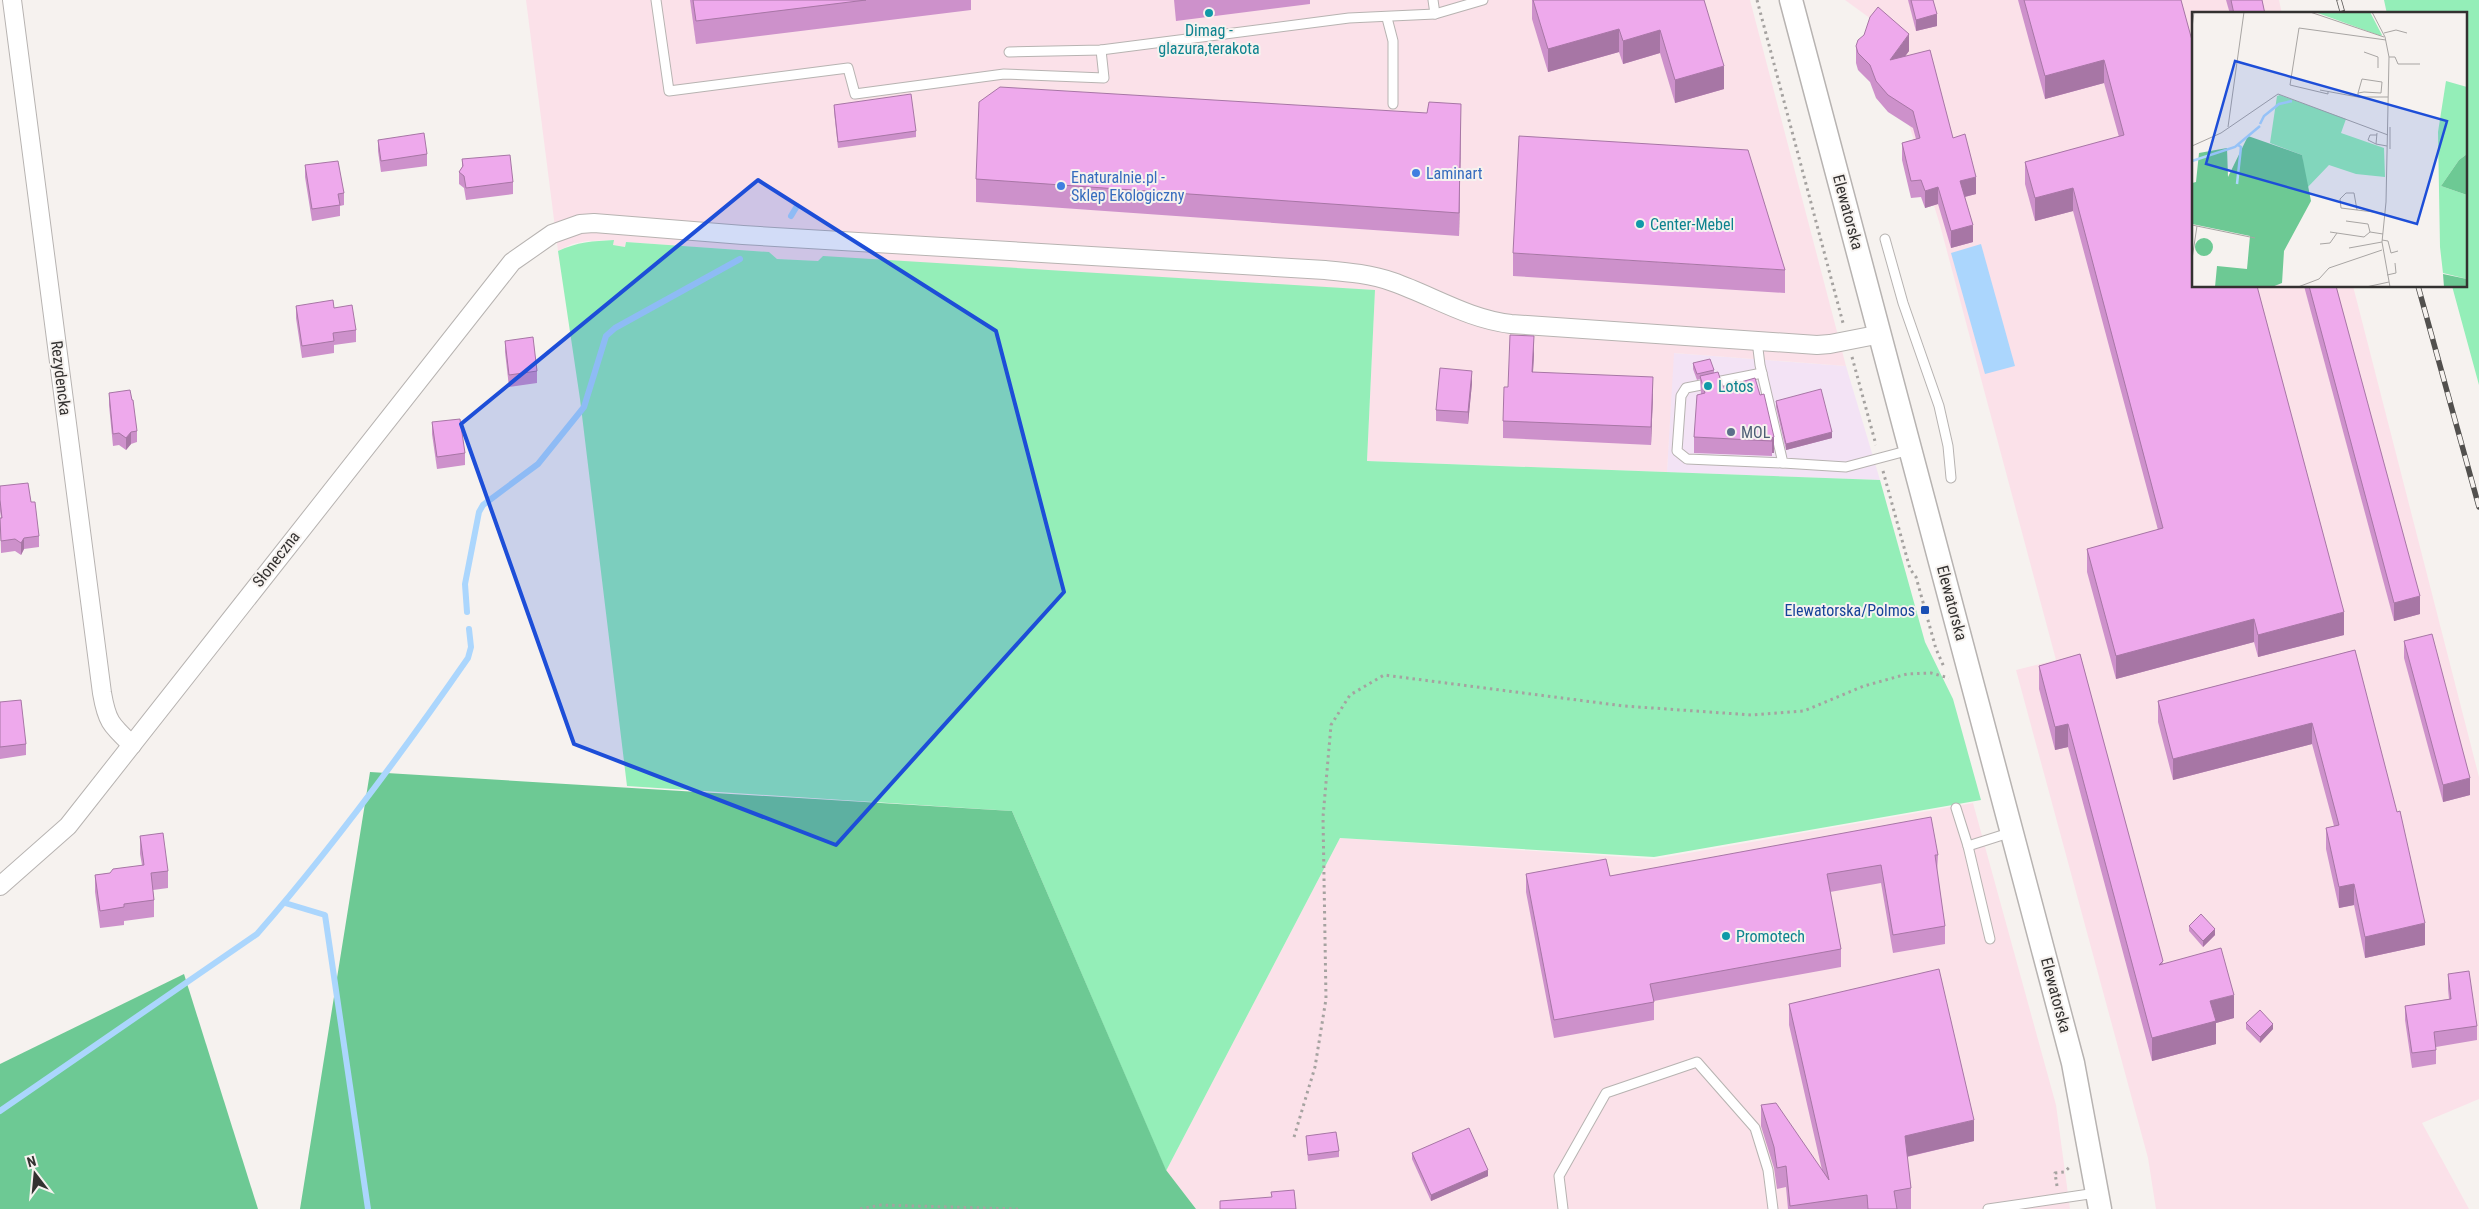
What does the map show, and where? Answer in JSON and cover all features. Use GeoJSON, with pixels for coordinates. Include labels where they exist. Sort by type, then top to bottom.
{"type":"FeatureCollection","features":[{"type":"Feature","properties":{"kind":"street","name":"Rezydencka"},"geometry":{"type":"LineString","coordinates":[[12,0],[102,693],[106,714],[111,724],[132,745]]}},
{"type":"Feature","properties":{"kind":"street","name":"Elewatorska"},"geometry":{"type":"LineString","coordinates":[[1791,0],[2074,1063],[2099,1201]]}},
{"type":"Feature","properties":{"kind":"street","name":"Słoneczna"},"geometry":{"type":"LineString","coordinates":[[0,886],[68,826],[260,579],[512,262],[552,234],[580,224],[611,223],[744,234],[1324,270],[1378,277],[1414,290],[1470,316],[1498,323],[1817,345],[1844,342],[1880,334]]}},
{"type":"Feature","properties":{"kind":"lane"},"geometry":{"type":"LineString","coordinates":[[656,0],[669,91],[848,68],[855,94],[1004,74],[1104,78],[1101,50]]}},
{"type":"Feature","properties":{"kind":"lane"},"geometry":{"type":"LineString","coordinates":[[1433,0],[1435,14]]}},
{"type":"Feature","properties":{"kind":"lane"},"geometry":{"type":"LineString","coordinates":[[1009,52],[1101,50],[1349,18],[1387,18],[1435,14],[1483,0]]}},
{"type":"Feature","properties":{"kind":"lane"},"geometry":{"type":"LineString","coordinates":[[1387,18],[1393,42],[1393,104]]}},
{"type":"Feature","properties":{"kind":"lane"},"geometry":{"type":"LineString","coordinates":[[1885,239],[1903,303],[1939,406],[1948,446],[1951,478]]}},
{"type":"Feature","properties":{"kind":"lane"},"geometry":{"type":"LineString","coordinates":[[1757,341],[1762,373],[1783,464]]}},
{"type":"Feature","properties":{"kind":"lane"},"geometry":{"type":"LineString","coordinates":[[1762,373],[1686,388],[1681,396],[1677,451],[1687,458],[1846,467],[1911,449]]}},
{"type":"Feature","properties":{"kind":"lane"},"geometry":{"type":"LineString","coordinates":[[1956,808],[1968,846],[1990,939]]}},
{"type":"Feature","properties":{"kind":"lane"},"geometry":{"type":"LineString","coordinates":[[1968,846],[2013,832]]}},
{"type":"Feature","properties":{"kind":"lane"},"geometry":{"type":"LineString","coordinates":[[1563,1209],[1559,1176],[1606,1093],[1697,1062],[1754,1128],[1768,1170],[1773,1209]]}},
{"type":"Feature","properties":{"kind":"lane"},"geometry":{"type":"LineString","coordinates":[[1988,1209],[2058,1197],[2099,1201]]}},
{"type":"Feature","properties":{"kind":"path"},"geometry":{"type":"LineString","coordinates":[[1757,0],[1843,317],[1844,342],[1854,361],[1899,528]]}},
{"type":"Feature","properties":{"kind":"path"},"geometry":{"type":"LineString","coordinates":[[1294,1138],[1315,1067],[1326,999],[1323,817],[1330,725],[1350,695],[1384,675],[1624,706],[1752,715],[1804,711],[1864,686],[1907,674],[1931,673],[1949,678],[1971,676]]}},
{"type":"Feature","properties":{"kind":"path"},"geometry":{"type":"LineString","coordinates":[[2058,1197],[2055,1173],[2064,1172],[2071,1166],[2072,1161]]}},
{"type":"Feature","properties":{"kind":"path"},"geometry":{"type":"LineString","coordinates":[[860,1209],[880,1205],[1019,1209]]}},
{"type":"Feature","properties":{"kind":"highlighted area"},"geometry":{"type":"Polygon","coordinates":[[[758,180],[996,331],[1064,592],[836,845],[574,744],[461,424],[758,180]]]}},
{"type":"Feature","properties":{"kind":"shaded area"},"geometry":{"type":"Polygon","coordinates":[[[526,0],[1750,0],[1846,366],[1674,353],[1667,472],[1367,461],[1375,290],[777,259],[769,252],[626,242],[625,247],[613,245],[613,240],[587,241],[572,244],[558,251],[526,0]]]}},
{"type":"Feature","properties":{"kind":"shaded area"},"geometry":{"type":"Polygon","coordinates":[[[1845,0],[2279,0],[2282,12],[2192,12],[2192,288],[2354,288],[2479,777],[2479,1099],[2422,1123],[2469,1209],[2156,1209],[2148,1158],[2016,670],[2056,660],[1940,225],[1878,24],[1845,0]]]}},
{"type":"Feature","properties":{"kind":"shaded area"},"geometry":{"type":"Polygon","coordinates":[[[1673,353],[1846,366],[1880,480],[1667,472],[1673,353]]]}},
{"type":"Feature","properties":{"kind":"shaded area"},"geometry":{"type":"Polygon","coordinates":[[[1973,803],[2056,1105],[2070,1209],[1196,1209],[1166,1171],[1340,838],[1654,859],[1973,803]]]}},
{"type":"Feature","properties":{"kind":"green space"},"geometry":{"type":"Polygon","coordinates":[[[2384,0],[2479,0],[2479,385],[2453,288],[2466,288],[2466,12],[2387,12],[2384,0]]]}},
{"type":"Feature","properties":{"kind":"green space"},"geometry":{"type":"Polygon","coordinates":[[[614,240],[613,245],[625,247],[626,242],[769,252],[777,259],[818,261],[823,256],[1375,290],[1367,461],[1880,480],[1925,642],[1953,699],[1981,800],[1654,857],[1340,838],[1166,1171],[1012,811],[627,786],[580,399],[558,251],[585,242],[614,240]]]}},
{"type":"Feature","properties":{"kind":"green space"},"geometry":{"type":"Polygon","coordinates":[[[370,772],[1012,811],[1166,1170],[1196,1209],[300,1209],[370,772]]]}},
{"type":"Feature","properties":{"kind":"green space"},"geometry":{"type":"Polygon","coordinates":[[[184,974],[258,1209],[0,1209],[0,1064],[184,974]]]}},
{"type":"Feature","properties":{"kind":"water"},"geometry":{"type":"Polygon","coordinates":[[[1981,244],[2015,366],[1985,374],[1951,253],[1981,244]]]}},
{"type":"Feature","properties":{"kind":"building"},"geometry":{"type":"Polygon","coordinates":[[[693,0],[866,0],[696,21],[693,0]]]}},
{"type":"Feature","properties":{"kind":"building"},"geometry":{"type":"Polygon","coordinates":[[[1533,0],[1704,0],[1724,66],[1675,80],[1660,30],[1623,41],[1619,29],[1548,49],[1533,0]]]}},
{"type":"Feature","properties":{"kind":"building"},"geometry":{"type":"Polygon","coordinates":[[[1911,0],[1933,0],[1937,14],[1916,20],[1911,0]]]}},
{"type":"Feature","properties":{"kind":"building"},"geometry":{"type":"Polygon","coordinates":[[[2024,0],[2181,0],[2192,40],[2192,288],[2258,288],[2344,612],[2258,635],[2254,619],[2116,656],[2087,549],[2163,528],[2073,188],[2035,198],[2025,162],[2124,135],[2104,60],[2045,76],[2024,0]]]}},
{"type":"Feature","properties":{"kind":"building"},"geometry":{"type":"Polygon","coordinates":[[[2231,0],[2262,0],[2265,12],[2234,12],[2231,0]]]}},
{"type":"Feature","properties":{"kind":"building"},"geometry":{"type":"Polygon","coordinates":[[[1878,7],[1909,34],[1890,60],[1930,50],[1953,138],[1965,134],[1976,177],[1960,181],[1973,225],[1951,231],[1938,187],[1925,191],[1921,180],[1911,181],[1902,143],[1920,138],[1913,111],[1888,95],[1876,81],[1870,65],[1858,53],[1856,46],[1858,40],[1864,35],[1870,17],[1878,7]]]}},
{"type":"Feature","properties":{"kind":"building"},"geometry":{"type":"Polygon","coordinates":[[[1000,87],[1427,113],[1429,102],[1461,104],[1459,213],[976,179],[979,102],[1000,87]]]}},
{"type":"Feature","properties":{"kind":"building"},"geometry":{"type":"Polygon","coordinates":[[[911,94],[916,131],[838,142],[834,105],[911,94]]]}},
{"type":"Feature","properties":{"kind":"building"},"geometry":{"type":"Polygon","coordinates":[[[424,133],[427,154],[381,161],[378,140],[424,133]]]}},
{"type":"Feature","properties":{"kind":"building","name":"Center-Mebel"},"geometry":{"type":"Polygon","coordinates":[[[1519,136],[1748,150],[1785,270],[1513,253],[1519,136]]]}},
{"type":"Feature","properties":{"kind":"building"},"geometry":{"type":"Polygon","coordinates":[[[510,155],[513,182],[466,188],[464,176],[459,172],[463,166],[462,159],[510,155]]]}},
{"type":"Feature","properties":{"kind":"building"},"geometry":{"type":"Polygon","coordinates":[[[338,161],[344,193],[338,194],[340,205],[312,209],[305,165],[338,161]]]}},
{"type":"Feature","properties":{"kind":"building"},"geometry":{"type":"Polygon","coordinates":[[[2310,288],[2337,288],[2420,596],[2394,603],[2310,288]]]}},
{"type":"Feature","properties":{"kind":"building"},"geometry":{"type":"Polygon","coordinates":[[[333,300],[334,308],[352,305],[356,330],[333,333],[334,341],[302,346],[296,306],[333,300]]]}},
{"type":"Feature","properties":{"kind":"building"},"geometry":{"type":"Polygon","coordinates":[[[1510,335],[1534,336],[1532,372],[1653,377],[1651,427],[1503,421],[1504,387],[1508,387],[1510,335]]]}},
{"type":"Feature","properties":{"kind":"building"},"geometry":{"type":"Polygon","coordinates":[[[533,337],[537,371],[509,375],[505,341],[533,337]]]}},
{"type":"Feature","properties":{"kind":"building"},"geometry":{"type":"Polygon","coordinates":[[[1710,359],[1714,370],[1697,374],[1693,363],[1710,359]]]}},
{"type":"Feature","properties":{"kind":"building"},"geometry":{"type":"Polygon","coordinates":[[[1440,368],[1472,371],[1468,412],[1436,410],[1440,368]]]}},
{"type":"Feature","properties":{"kind":"building"},"geometry":{"type":"Polygon","coordinates":[[[1718,372],[1723,387],[1755,378],[1760,395],[1764,394],[1774,437],[1771,438],[1772,441],[1694,437],[1697,395],[1705,393],[1700,376],[1718,372]]]}},
{"type":"Feature","properties":{"kind":"building"},"geometry":{"type":"Polygon","coordinates":[[[1821,389],[1832,432],[1786,444],[1776,401],[1821,389]]]}},
{"type":"Feature","properties":{"kind":"building"},"geometry":{"type":"Polygon","coordinates":[[[130,390],[137,431],[131,432],[126,438],[119,433],[113,434],[109,393],[130,390]]]}},
{"type":"Feature","properties":{"kind":"building"},"geometry":{"type":"Polygon","coordinates":[[[460,419],[465,453],[437,457],[432,422],[460,419]]]}},
{"type":"Feature","properties":{"kind":"building"},"geometry":{"type":"Polygon","coordinates":[[[28,483],[31,502],[35,502],[39,536],[24,538],[21,543],[15,539],[1,541],[0,486],[28,483]]]}},
{"type":"Feature","properties":{"kind":"building"},"geometry":{"type":"Polygon","coordinates":[[[2432,634],[2470,778],[2443,785],[2404,641],[2432,634]]]}},
{"type":"Feature","properties":{"kind":"building"},"geometry":{"type":"Polygon","coordinates":[[[2355,650],[2397,812],[2400,811],[2425,923],[2365,937],[2354,884],[2339,887],[2326,828],[2339,825],[2312,723],[2173,759],[2158,701],[2355,650]]]}},
{"type":"Feature","properties":{"kind":"building"},"geometry":{"type":"Polygon","coordinates":[[[2080,654],[2163,961],[2159,965],[2221,948],[2234,995],[2210,1001],[2216,1021],[2152,1038],[2068,724],[2055,727],[2039,666],[2080,654]]]}},
{"type":"Feature","properties":{"kind":"building"},"geometry":{"type":"Polygon","coordinates":[[[21,700],[26,744],[0,747],[0,702],[21,700]]]}},
{"type":"Feature","properties":{"kind":"building"},"geometry":{"type":"Polygon","coordinates":[[[1931,817],[1938,855],[1935,855],[1945,926],[1893,935],[1881,865],[1827,874],[1841,949],[1650,984],[1654,1002],[1554,1020],[1526,874],[1606,859],[1610,876],[1931,817]]]}},
{"type":"Feature","properties":{"kind":"building"},"geometry":{"type":"Polygon","coordinates":[[[163,833],[168,871],[151,873],[154,900],[124,904],[124,907],[100,911],[95,875],[110,873],[113,869],[144,865],[140,836],[163,833]]]}},
{"type":"Feature","properties":{"kind":"building"},"geometry":{"type":"Polygon","coordinates":[[[2201,914],[2215,929],[2203,941],[2189,926],[2201,914]]]}},
{"type":"Feature","properties":{"kind":"building"},"geometry":{"type":"Polygon","coordinates":[[[1939,969],[1974,1120],[1905,1136],[1911,1188],[1894,1191],[1897,1209],[1868,1209],[1867,1195],[1790,1206],[1786,1166],[1777,1168],[1774,1147],[1761,1105],[1776,1103],[1829,1180],[1789,1004],[1939,969]]]}},
{"type":"Feature","properties":{"kind":"building"},"geometry":{"type":"Polygon","coordinates":[[[2469,971],[2477,1026],[2434,1032],[2436,1050],[2412,1053],[2405,1006],[2451,999],[2448,974],[2469,971]]]}},
{"type":"Feature","properties":{"kind":"building"},"geometry":{"type":"Polygon","coordinates":[[[2260,1010],[2273,1024],[2260,1037],[2246,1023],[2260,1010]]]}},
{"type":"Feature","properties":{"kind":"building"},"geometry":{"type":"Polygon","coordinates":[[[1469,1128],[1488,1170],[1431,1195],[1412,1153],[1469,1128]]]}},
{"type":"Feature","properties":{"kind":"building"},"geometry":{"type":"Polygon","coordinates":[[[1336,1132],[1339,1151],[1308,1155],[1306,1136],[1336,1132]]]}},
{"type":"Feature","properties":{"kind":"building"},"geometry":{"type":"Polygon","coordinates":[[[1294,1190],[1296,1209],[1220,1209],[1220,1201],[1272,1197],[1271,1192],[1294,1190]]]}},
{"type":"Feature","properties":{"kind":"waterway"},"geometry":{"type":"LineString","coordinates":[[791,216],[797,206]]}},
{"type":"Feature","properties":{"kind":"waterway"},"geometry":{"type":"LineString","coordinates":[[467,612],[465,584],[479,512],[483,505],[538,464],[584,407],[606,336],[615,328],[740,259]]}},
{"type":"Feature","properties":{"kind":"waterway"},"geometry":{"type":"LineString","coordinates":[[0,1111],[257,934],[313,868],[366,799],[468,658],[471,647],[469,629]]}},
{"type":"Feature","properties":{"kind":"waterway"},"geometry":{"type":"LineString","coordinates":[[285,903],[325,915],[368,1209]]}},
{"type":"Feature","properties":{"kind":"railway"},"geometry":{"type":"LineString","coordinates":[[2339,0],[2342,12]]}},
{"type":"Feature","properties":{"kind":"railway"},"geometry":{"type":"LineString","coordinates":[[2419,288],[2479,507]]}},
{"type":"Feature","properties":{"kind":"place","name":"Dimag - glazura,terakota"},"geometry":{"type":"Point","coordinates":[1209,13]}},
{"type":"Feature","properties":{"kind":"place","name":"Laminart"},"geometry":{"type":"Point","coordinates":[1416,173]}},
{"type":"Feature","properties":{"kind":"place","name":"Enaturalnie.pl - Sklep Ekologiczny"},"geometry":{"type":"Point","coordinates":[1061,186]}},
{"type":"Feature","properties":{"kind":"place","name":"Center-Mebel"},"geometry":{"type":"Point","coordinates":[1640,224]}},
{"type":"Feature","properties":{"kind":"place","name":"Lotos"},"geometry":{"type":"Point","coordinates":[1708,386]}},
{"type":"Feature","properties":{"kind":"place","name":"MOL"},"geometry":{"type":"Point","coordinates":[1731,432]}},
{"type":"Feature","properties":{"kind":"place","name":"Elewatorska/Polmos"},"geometry":{"type":"Point","coordinates":[1925,610]}},
{"type":"Feature","properties":{"kind":"place","name":"Promotech"},"geometry":{"type":"Point","coordinates":[1726,936]}}]}
